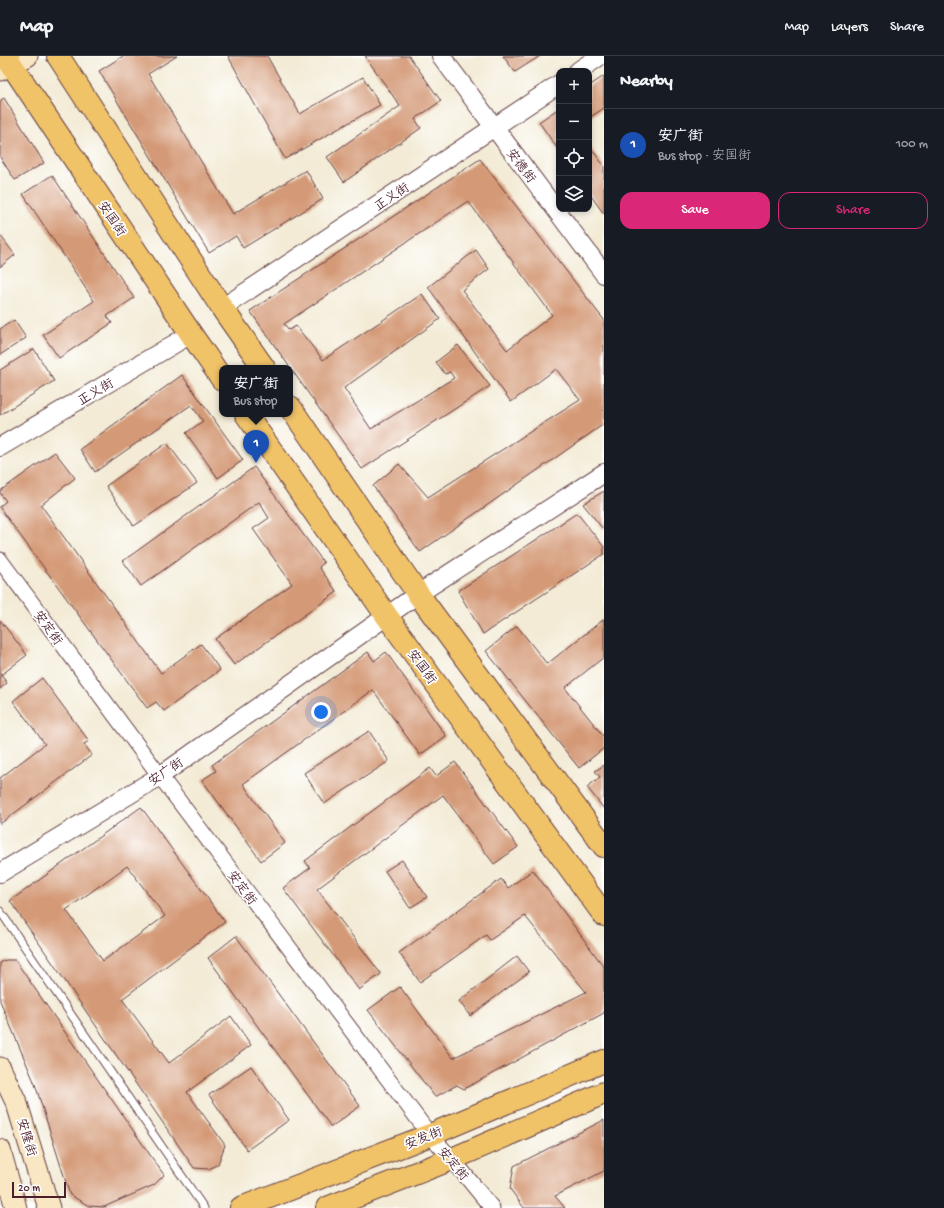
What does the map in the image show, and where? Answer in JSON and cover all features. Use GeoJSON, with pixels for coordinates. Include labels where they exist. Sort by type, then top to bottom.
{"type":"FeatureCollection","features":[{"type":"Feature","properties":{"kind":"main road"},"geometry":{"type":"LineString","coordinates":[[58,56],[222,308],[262,365]]}},
{"type":"Feature","properties":{"kind":"main road","name":"安国街"},"geometry":{"type":"LineString","coordinates":[[11,62],[219,375]]}},
{"type":"Feature","properties":{"kind":"main road"},"geometry":{"type":"LineString","coordinates":[[293,411],[418,594],[604,846]]}},
{"type":"Feature","properties":{"kind":"main road","name":"安国街"},"geometry":{"type":"LineString","coordinates":[[248,417],[386,615],[604,915]]}},
{"type":"Feature","properties":{"kind":"main road","name":"安发街"},"geometry":{"type":"LineString","coordinates":[[241,1208],[430,1135],[604,1061]]}},
{"type":"Feature","properties":{"kind":"main road","name":"安隆街"},"geometry":{"type":"LineString","coordinates":[[0,1068],[17,1104],[50,1208]]}},
{"type":"Feature","properties":{"kind":"main road"},"geometry":{"type":"LineString","coordinates":[[327,1208],[452,1159],[604,1093]]}},
{"type":"Feature","properties":{"kind":"main road"},"geometry":{"type":"LineString","coordinates":[[0,1150],[16,1208]]}},
{"type":"Feature","properties":{"kind":"street","name":"安德街"},"geometry":{"type":"LineString","coordinates":[[441,56],[604,274]]}},
{"type":"Feature","properties":{"kind":"street"},"geometry":{"type":"LineString","coordinates":[[582,68],[600,56]]}},
{"type":"Feature","properties":{"kind":"street","name":"正义街"},"geometry":{"type":"LineString","coordinates":[[222,308],[556,86]]}},
{"type":"Feature","properties":{"kind":"street","name":"正义街"},"geometry":{"type":"LineString","coordinates":[[0,447],[191,334]]}},
{"type":"Feature","properties":{"kind":"street","name":"安广街"},"geometry":{"type":"LineString","coordinates":[[0,873],[160,776],[386,615],[604,473]]}},
{"type":"Feature","properties":{"kind":"street","name":"安定街"},"geometry":{"type":"LineString","coordinates":[[0,560],[160,776],[430,1135],[452,1159],[492,1208]]}},
{"type":"Feature","properties":{"kind":"lane"},"geometry":{"type":"LineString","coordinates":[[0,911],[204,1208]]}},
{"type":"Feature","properties":{"kind":"building"},"geometry":{"type":"Polygon","coordinates":[[[123,56],[177,56],[148,74],[233,214],[306,170],[323,199],[243,248],[236,236],[209,253],[99,71],[123,56]]]}},
{"type":"Feature","properties":{"kind":"building"},"geometry":{"type":"Polygon","coordinates":[[[228,56],[267,56],[300,114],[363,77],[380,105],[285,159],[228,56]]]}},
{"type":"Feature","properties":{"kind":"building"},"geometry":{"type":"Polygon","coordinates":[[[365,56],[409,56],[441,101],[415,119],[421,128],[344,182],[327,157],[400,106],[365,56]]]}},
{"type":"Feature","properties":{"kind":"building"},"geometry":{"type":"Polygon","coordinates":[[[503,56],[540,56],[515,72],[503,56]]]}},
{"type":"Feature","properties":{"kind":"building"},"geometry":{"type":"Polygon","coordinates":[[[604,76],[604,108],[592,116],[592,104],[592,84],[604,76]]]}},
{"type":"Feature","properties":{"kind":"building"},"geometry":{"type":"Polygon","coordinates":[[[4,98],[44,163],[15,180],[0,157],[0,101],[4,98]]]}},
{"type":"Feature","properties":{"kind":"building"},"geometry":{"type":"Polygon","coordinates":[[[556,110],[556,147],[539,122],[556,110]]]}},
{"type":"Feature","properties":{"kind":"building"},"geometry":{"type":"Polygon","coordinates":[[[592,149],[604,166],[604,214],[592,197],[592,149]]]}},
{"type":"Feature","properties":{"kind":"building"},"geometry":{"type":"Polygon","coordinates":[[[480,159],[604,320],[604,424],[420,552],[373,486],[399,464],[428,497],[580,400],[556,369],[511,402],[428,287],[476,250],[489,269],[462,290],[507,350],[552,315],[468,201],[284,324],[289,330],[296,326],[323,360],[422,294],[440,319],[344,388],[371,429],[454,378],[450,372],[445,374],[436,362],[458,345],[490,386],[362,469],[293,372],[293,365],[288,365],[250,311],[480,159]]]}},
{"type":"Feature","properties":{"kind":"building"},"geometry":{"type":"Polygon","coordinates":[[[52,175],[134,298],[107,316],[112,323],[59,358],[43,335],[94,301],[23,194],[52,175]]]}},
{"type":"Feature","properties":{"kind":"building"},"geometry":{"type":"Polygon","coordinates":[[[0,235],[15,255],[0,267],[0,235]]]}},
{"type":"Feature","properties":{"kind":"building"},"geometry":{"type":"Polygon","coordinates":[[[14,320],[26,338],[0,355],[0,329],[14,320]]]}},
{"type":"Feature","properties":{"kind":"building"},"geometry":{"type":"Polygon","coordinates":[[[34,349],[54,381],[0,415],[0,370],[34,349]]]}},
{"type":"Feature","properties":{"kind":"building"},"geometry":{"type":"Polygon","coordinates":[[[182,375],[243,460],[218,478],[186,433],[203,421],[191,405],[95,472],[80,449],[182,375]]]}},
{"type":"Feature","properties":{"kind":"building"},"geometry":{"type":"Polygon","coordinates":[[[167,443],[197,483],[134,526],[106,486],[167,443]]]}},
{"type":"Feature","properties":{"kind":"building"},"geometry":{"type":"Polygon","coordinates":[[[55,452],[75,478],[41,505],[161,673],[201,644],[220,670],[164,711],[156,702],[147,708],[0,508],[0,506],[6,501],[0,491],[55,452]]]}},
{"type":"Feature","properties":{"kind":"building"},"geometry":{"type":"Polygon","coordinates":[[[254,467],[324,563],[319,567],[337,592],[234,665],[215,639],[292,584],[253,529],[269,518],[259,502],[141,586],[123,561],[254,467]]]}},
{"type":"Feature","properties":{"kind":"building"},"geometry":{"type":"Polygon","coordinates":[[[604,491],[604,529],[603,529],[583,504],[604,491]]]}},
{"type":"Feature","properties":{"kind":"building"},"geometry":{"type":"Polygon","coordinates":[[[577,513],[604,547],[604,554],[483,634],[458,591],[577,513]]]}},
{"type":"Feature","properties":{"kind":"building"},"geometry":{"type":"Polygon","coordinates":[[[604,619],[604,657],[565,688],[604,737],[604,748],[579,768],[486,651],[517,626],[547,664],[604,619]]]}},
{"type":"Feature","properties":{"kind":"building"},"geometry":{"type":"Polygon","coordinates":[[[0,620],[27,655],[1,675],[7,683],[0,689],[0,620]]]}},
{"type":"Feature","properties":{"kind":"building"},"geometry":{"type":"Polygon","coordinates":[[[368,652],[374,661],[386,652],[446,736],[420,755],[373,690],[243,784],[285,843],[261,861],[202,780],[216,771],[212,765],[368,652]]]}},
{"type":"Feature","properties":{"kind":"building"},"geometry":{"type":"Polygon","coordinates":[[[42,678],[89,741],[84,744],[92,755],[0,824],[0,778],[45,744],[13,701],[42,678]]]}},
{"type":"Feature","properties":{"kind":"building"},"geometry":{"type":"Polygon","coordinates":[[[369,731],[389,761],[324,804],[304,773],[369,731]]]}},
{"type":"Feature","properties":{"kind":"building"},"geometry":{"type":"Polygon","coordinates":[[[455,762],[518,847],[494,864],[443,795],[317,889],[381,974],[359,990],[283,888],[310,868],[305,861],[430,768],[436,776],[455,762]]]}},
{"type":"Feature","properties":{"kind":"building"},"geometry":{"type":"Polygon","coordinates":[[[604,765],[604,809],[587,787],[600,777],[595,771],[604,765]]]}},
{"type":"Feature","properties":{"kind":"building"},"geometry":{"type":"Polygon","coordinates":[[[141,807],[225,922],[122,999],[169,1063],[231,1016],[251,1045],[187,1092],[225,1145],[218,1164],[209,1169],[194,1168],[10,901],[141,807]],[[127,866],[66,910],[103,961],[165,916],[127,866]]]}},
{"type":"Feature","properties":{"kind":"building"},"geometry":{"type":"Polygon","coordinates":[[[402,860],[427,897],[410,908],[385,871],[402,860]]]}},
{"type":"Feature","properties":{"kind":"building"},"geometry":{"type":"Polygon","coordinates":[[[533,870],[604,967],[604,1013],[464,1089],[457,1085],[435,1097],[368,1010],[400,987],[453,1058],[586,992],[525,916],[490,940],[486,935],[420,982],[399,953],[501,879],[508,888],[533,870]]]}},
{"type":"Feature","properties":{"kind":"building"},"geometry":{"type":"Polygon","coordinates":[[[236,936],[360,1106],[331,1127],[208,958],[236,936]]]}},
{"type":"Feature","properties":{"kind":"building"},"geometry":{"type":"Polygon","coordinates":[[[517,956],[529,972],[470,1016],[459,1001],[517,956]]]}},
{"type":"Feature","properties":{"kind":"building"},"geometry":{"type":"Polygon","coordinates":[[[6,960],[15,960],[164,1175],[154,1185],[104,1207],[89,1206],[70,1195],[35,1084],[0,1001],[0,963],[6,960]]]}},
{"type":"Feature","properties":{"kind":"building"},"geometry":{"type":"Polygon","coordinates":[[[251,1066],[289,1120],[247,1150],[209,1095],[251,1066]]]}},
{"type":"Feature","properties":{"kind":"building"},"geometry":{"type":"Polygon","coordinates":[[[604,1120],[604,1171],[555,1196],[565,1208],[524,1208],[510,1189],[514,1166],[604,1120]]]}},
{"type":"Feature","properties":{"kind":"place","name":"安广街"},"geometry":{"type":"Point","coordinates":[256,463]}}]}
